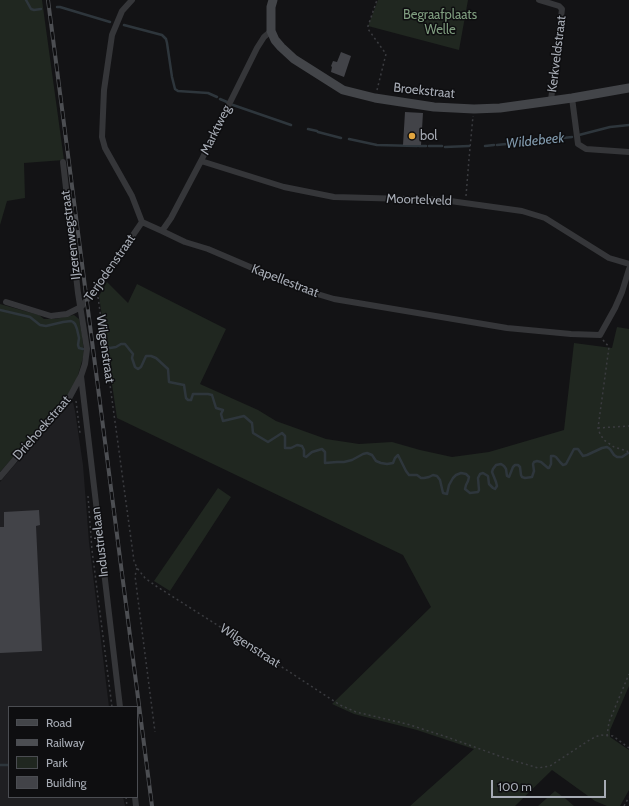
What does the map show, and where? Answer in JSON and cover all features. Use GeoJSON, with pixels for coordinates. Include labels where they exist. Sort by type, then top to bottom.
{"type":"FeatureCollection","features":[{"type":"Feature","properties":{"kind":"street"},"geometry":{"type":"LineString","coordinates":[[132,0],[122,11],[112,35],[104,90],[102,137],[105,148],[132,196],[142,222]]}},
{"type":"Feature","properties":{"kind":"street"},"geometry":{"type":"LineString","coordinates":[[271,31],[271,7],[273,0]]}},
{"type":"Feature","properties":{"kind":"street","name":"Kerkveldstraat"},"geometry":{"type":"LineString","coordinates":[[539,0],[559,6],[562,9],[551,100]]}},
{"type":"Feature","properties":{"kind":"street","name":"Broekstraat"},"geometry":{"type":"LineString","coordinates":[[271,31],[275,40],[294,59],[343,90],[375,98],[434,107],[474,109],[500,108],[629,88]]}},
{"type":"Feature","properties":{"kind":"street","name":"Marktweg"},"geometry":{"type":"LineString","coordinates":[[162,231],[171,218],[201,161],[257,48],[264,37],[271,31]]}},
{"type":"Feature","properties":{"kind":"street"},"geometry":{"type":"LineString","coordinates":[[572,98],[576,139],[578,144],[586,149],[629,152]]}},
{"type":"Feature","properties":{"kind":"street","name":"Moortelveld"},"geometry":{"type":"LineString","coordinates":[[201,161],[284,187],[334,197],[443,200],[522,210],[545,218],[609,258],[629,264]]}},
{"type":"Feature","properties":{"kind":"street","name":"IJzerenwegstraat"},"geometry":{"type":"LineString","coordinates":[[63,162],[78,293],[81,307]]}},
{"type":"Feature","properties":{"kind":"street","name":"Kapellestraat"},"geometry":{"type":"LineString","coordinates":[[142,222],[185,242],[304,290],[334,299],[508,328],[571,334],[600,335]]}},
{"type":"Feature","properties":{"kind":"street","name":"Terjodenstraat"},"geometry":{"type":"LineString","coordinates":[[6,302],[51,316],[67,314],[81,307],[96,289],[142,222]]}},
{"type":"Feature","properties":{"kind":"street"},"geometry":{"type":"LineString","coordinates":[[600,335],[615,308],[629,269]]}},
{"type":"Feature","properties":{"kind":"street","name":"Driehoekstraat"},"geometry":{"type":"LineString","coordinates":[[0,477],[67,402],[81,376],[87,357],[87,349],[81,307]]}},
{"type":"Feature","properties":{"kind":"street","name":"Industrielaan"},"geometry":{"type":"LineString","coordinates":[[81,376],[120,706]]}},
{"type":"Feature","properties":{"kind":"path"},"geometry":{"type":"LineString","coordinates":[[375,98],[386,54],[368,29],[377,0]]}},
{"type":"Feature","properties":{"kind":"path"},"geometry":{"type":"LineString","coordinates":[[466,203],[474,109]]}},
{"type":"Feature","properties":{"kind":"path","name":"Wilgenstraat"},"geometry":{"type":"LineString","coordinates":[[96,289],[134,560],[137,568],[145,578],[340,705],[356,712],[407,724],[538,768],[550,766],[591,739],[600,735],[607,736]]}},
{"type":"Feature","properties":{"kind":"path"},"geometry":{"type":"LineString","coordinates":[[600,335],[609,347],[598,428],[604,440],[614,447],[627,451],[629,454]]}},
{"type":"Feature","properties":{"kind":"path"},"geometry":{"type":"LineString","coordinates":[[74,390],[81,438]]}},
{"type":"Feature","properties":{"kind":"path"},"geometry":{"type":"LineString","coordinates":[[598,428],[629,426]]}},
{"type":"Feature","properties":{"kind":"path"},"geometry":{"type":"LineString","coordinates":[[87,491],[92,550],[112,706]]}},
{"type":"Feature","properties":{"kind":"path"},"geometry":{"type":"LineString","coordinates":[[137,568],[135,576],[155,732]]}},
{"type":"Feature","properties":{"kind":"path"},"geometry":{"type":"LineString","coordinates":[[629,674],[609,722],[607,736],[613,736],[629,748]]}},
{"type":"Feature","properties":{"kind":"path"},"geometry":{"type":"LineString","coordinates":[[624,806],[629,797]]}},
{"type":"Feature","properties":{"kind":"shaded area"},"geometry":{"type":"Polygon","coordinates":[[[73,402],[83,465],[89,542],[109,706],[8,706],[8,798],[123,798],[125,806],[0,806],[0,482],[73,402]]]}},
{"type":"Feature","properties":{"kind":"green space"},"geometry":{"type":"Polygon","coordinates":[[[0,0],[42,0],[64,160],[24,163],[25,198],[7,201],[0,225],[0,0]]]}},
{"type":"Feature","properties":{"kind":"green space","name":"Begraafplaats Welle"},"geometry":{"type":"Polygon","coordinates":[[[378,0],[468,0],[459,50],[368,26],[378,0]]]}},
{"type":"Feature","properties":{"kind":"green space"},"geometry":{"type":"Polygon","coordinates":[[[107,282],[128,303],[137,284],[226,329],[200,384],[258,410],[276,421],[326,439],[359,444],[392,442],[452,457],[489,452],[564,430],[574,343],[612,348],[617,327],[629,329],[629,686],[610,730],[610,737],[629,750],[629,790],[620,806],[607,806],[595,801],[552,770],[515,806],[410,806],[474,749],[417,730],[354,714],[332,704],[431,607],[403,555],[117,418],[99,296],[107,282]]]}},
{"type":"Feature","properties":{"kind":"green space"},"geometry":{"type":"Polygon","coordinates":[[[0,304],[39,315],[44,319],[55,319],[74,315],[79,319],[84,354],[76,382],[66,398],[0,472],[0,304]]]}},
{"type":"Feature","properties":{"kind":"green space"},"geometry":{"type":"Polygon","coordinates":[[[218,488],[231,497],[170,591],[154,581],[218,488]]]}},
{"type":"Feature","properties":{"kind":"green space"},"geometry":{"type":"Polygon","coordinates":[[[555,791],[566,799],[574,806],[538,806],[555,791]]]}},
{"type":"Feature","properties":{"kind":"building"},"geometry":{"type":"Polygon","coordinates":[[[341,52],[351,56],[344,77],[331,72],[333,61],[337,62],[341,52]]]}},
{"type":"Feature","properties":{"kind":"building","name":"bol"},"geometry":{"type":"Polygon","coordinates":[[[405,112],[423,113],[421,145],[403,145],[405,112]]]}},
{"type":"Feature","properties":{"kind":"building"},"geometry":{"type":"Polygon","coordinates":[[[39,510],[40,525],[36,526],[42,651],[0,653],[0,527],[4,527],[4,512],[39,510]]]}},
{"type":"Feature","properties":{"kind":"waterway","name":"Wildebeek"},"geometry":{"type":"LineString","coordinates":[[26,0],[31,9],[41,9]]}},
{"type":"Feature","properties":{"kind":"waterway","name":"Wildebeek"},"geometry":{"type":"LineString","coordinates":[[57,7],[110,22]]}},
{"type":"Feature","properties":{"kind":"waterway","name":"Wildebeek"},"geometry":{"type":"LineString","coordinates":[[124,25],[162,35],[166,39],[175,89],[178,91],[208,93],[217,97]]}},
{"type":"Feature","properties":{"kind":"waterway","name":"Wildebeek"},"geometry":{"type":"LineString","coordinates":[[220,99],[227,102]]}},
{"type":"Feature","properties":{"kind":"waterway","name":"Wildebeek"},"geometry":{"type":"LineString","coordinates":[[233,105],[291,125]]}},
{"type":"Feature","properties":{"kind":"waterway","name":"Wildebeek"},"geometry":{"type":"LineString","coordinates":[[579,135],[610,127],[629,125]]}},
{"type":"Feature","properties":{"kind":"waterway","name":"Wildebeek"},"geometry":{"type":"LineString","coordinates":[[308,129],[317,131]]}},
{"type":"Feature","properties":{"kind":"waterway","name":"Wildebeek"},"geometry":{"type":"LineString","coordinates":[[318,132],[341,138]]}},
{"type":"Feature","properties":{"kind":"waterway","name":"Wildebeek"},"geometry":{"type":"LineString","coordinates":[[497,145],[572,137]]}},
{"type":"Feature","properties":{"kind":"waterway","name":"Wildebeek"},"geometry":{"type":"LineString","coordinates":[[349,139],[377,145],[417,146]]}},
{"type":"Feature","properties":{"kind":"waterway","name":"Wildebeek"},"geometry":{"type":"LineString","coordinates":[[485,146],[494,145]]}},
{"type":"Feature","properties":{"kind":"waterway","name":"Wildebeek"},"geometry":{"type":"LineString","coordinates":[[419,146],[426,146]]}},
{"type":"Feature","properties":{"kind":"waterway","name":"Wildebeek"},"geometry":{"type":"LineString","coordinates":[[429,146],[442,146]]}},
{"type":"Feature","properties":{"kind":"waterway","name":"Wildebeek"},"geometry":{"type":"LineString","coordinates":[[445,147],[469,146]]}},
{"type":"Feature","properties":{"kind":"waterway"},"geometry":{"type":"LineString","coordinates":[[0,310],[30,317],[40,325],[46,326],[71,321],[75,324],[77,329],[79,348],[83,349]]}},
{"type":"Feature","properties":{"kind":"waterway"},"geometry":{"type":"LineString","coordinates":[[106,347],[110,348],[125,344],[133,354],[132,358],[135,367],[138,369],[141,367],[146,356],[156,358],[168,369],[169,382],[184,385],[186,398],[188,400],[191,400],[193,394],[212,395],[216,408],[223,410],[221,414],[223,421],[244,416],[252,423],[253,433],[268,442],[282,433],[285,436],[285,448],[291,448],[297,445],[302,446],[304,456],[306,457],[312,452],[322,449],[325,452],[325,463],[344,462],[367,453],[372,455],[376,461],[387,464],[393,463],[398,455],[409,475],[417,475],[421,478],[433,475],[437,476],[440,480],[443,493],[447,494],[449,485],[453,478],[461,473],[466,474],[469,477],[465,489],[470,493],[478,492],[478,478],[480,474],[483,473],[488,476],[489,484],[495,489],[497,486],[492,472],[496,465],[501,464],[504,466],[507,476],[509,477],[513,467],[518,465],[520,467],[522,477],[525,478],[532,477],[534,462],[541,462],[549,468],[551,464],[551,456],[554,456],[563,465],[566,464],[574,449],[578,449],[583,456],[607,447],[617,457],[622,457],[628,453]]}},
{"type":"Feature","properties":{"kind":"waterway"},"geometry":{"type":"LineString","coordinates":[[0,765],[8,765]]}},
{"type":"Feature","properties":{"kind":"railway"},"geometry":{"type":"LineString","coordinates":[[48,0],[152,806]]}},
{"type":"Feature","properties":{"kind":"place","name":"bol"},"geometry":{"type":"Point","coordinates":[412,136]}}]}
